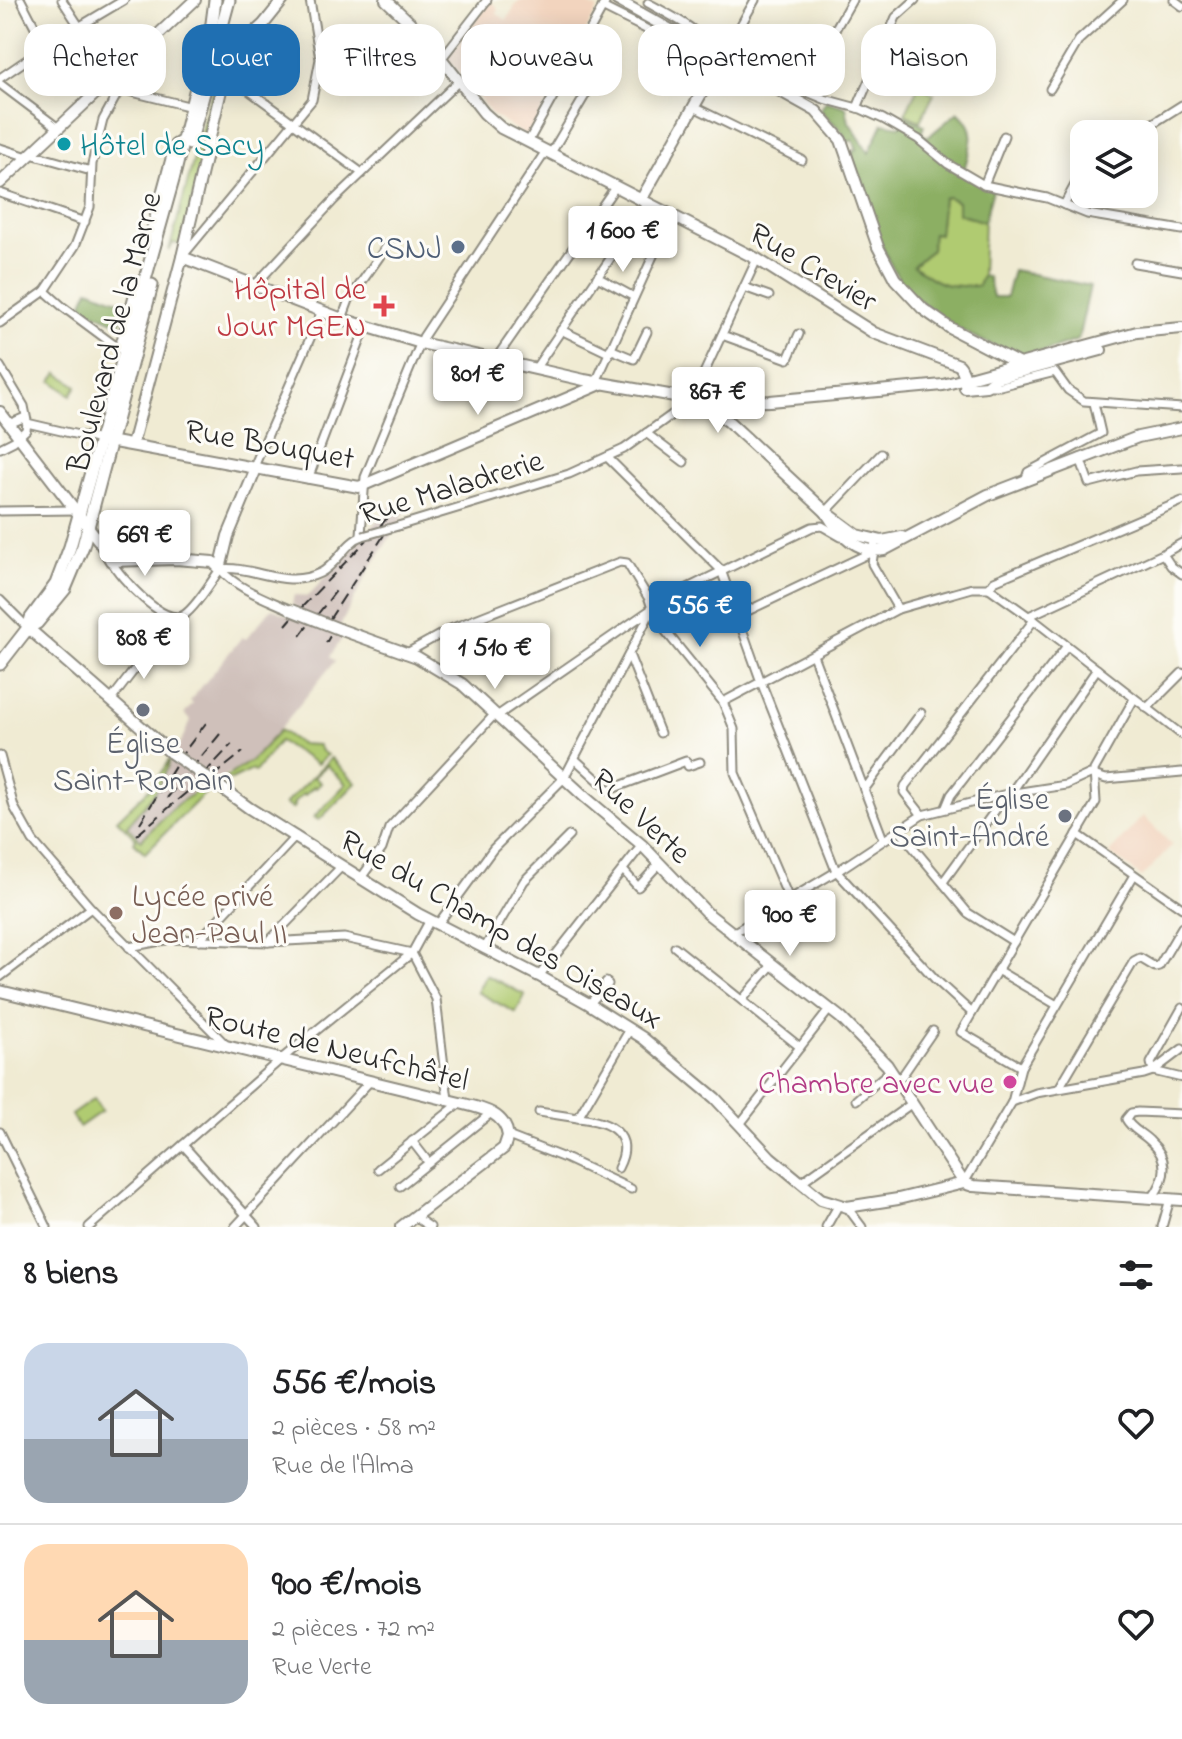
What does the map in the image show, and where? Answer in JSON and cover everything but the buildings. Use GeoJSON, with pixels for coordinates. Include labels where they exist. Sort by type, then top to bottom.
{"type":"FeatureCollection","features":[{"type":"Feature","properties":{"kind":"main road","name":"Boulevard de la Marne"},"geometry":{"type":"LineString","coordinates":[[28,628],[37,623],[65,589],[89,528],[122,350],[179,141],[195,108],[215,0]]}},
{"type":"Feature","properties":{"kind":"main road","name":"Boulevard de la Marne"},"geometry":{"type":"LineString","coordinates":[[28,628],[31,618],[56,584],[77,513],[106,441],[195,108],[229,0]]}},
{"type":"Feature","properties":{"kind":"main road"},"geometry":{"type":"LineString","coordinates":[[0,664],[28,628]]}},
{"type":"Feature","properties":{"kind":"street"},"geometry":{"type":"LineString","coordinates":[[21,0],[33,24]]}},
{"type":"Feature","properties":{"kind":"street"},"geometry":{"type":"LineString","coordinates":[[62,0],[80,24]]}},
{"type":"Feature","properties":{"kind":"street"},"geometry":{"type":"LineString","coordinates":[[83,24],[124,0]]}},
{"type":"Feature","properties":{"kind":"street"},"geometry":{"type":"LineString","coordinates":[[166,27],[195,0]]}},
{"type":"Feature","properties":{"kind":"street"},"geometry":{"type":"LineString","coordinates":[[263,24],[283,0]]}},
{"type":"Feature","properties":{"kind":"street"},"geometry":{"type":"LineString","coordinates":[[182,257],[312,100],[320,67],[310,0]]}},
{"type":"Feature","properties":{"kind":"street","name":"Rue Crevier"},"geometry":{"type":"LineString","coordinates":[[386,0],[413,24]]}},
{"type":"Feature","properties":{"kind":"street"},"geometry":{"type":"LineString","coordinates":[[445,54],[487,0]]}},
{"type":"Feature","properties":{"kind":"street"},"geometry":{"type":"LineString","coordinates":[[741,24],[755,0]]}},
{"type":"Feature","properties":{"kind":"street"},"geometry":{"type":"LineString","coordinates":[[838,24],[852,0]]}},
{"type":"Feature","properties":{"kind":"street"},"geometry":{"type":"LineString","coordinates":[[857,108],[896,17],[915,0]]}},
{"type":"Feature","properties":{"kind":"street"},"geometry":{"type":"LineString","coordinates":[[1050,89],[1079,40],[1123,0]]}},
{"type":"Feature","properties":{"kind":"street"},"geometry":{"type":"LineString","coordinates":[[1174,0],[1182,6]]}},
{"type":"Feature","properties":{"kind":"street"},"geometry":{"type":"LineString","coordinates":[[618,3],[656,24]]}},
{"type":"Feature","properties":{"kind":"street"},"geometry":{"type":"LineString","coordinates":[[618,3],[656,24]]}},
{"type":"Feature","properties":{"kind":"street"},"geometry":{"type":"LineString","coordinates":[[528,142],[618,3]]}},
{"type":"Feature","properties":{"kind":"street"},"geometry":{"type":"LineString","coordinates":[[648,3],[682,24]]}},
{"type":"Feature","properties":{"kind":"street","name":"Rue Crevier"},"geometry":{"type":"LineString","coordinates":[[445,62],[492,121],[757,259],[874,333],[959,365],[967,384]]}},
{"type":"Feature","properties":{"kind":"street"},"geometry":{"type":"LineString","coordinates":[[24,63],[0,81],[57,127]]}},
{"type":"Feature","properties":{"kind":"street"},"geometry":{"type":"LineString","coordinates":[[255,285],[362,173],[459,81]]}},
{"type":"Feature","properties":{"kind":"street"},"geometry":{"type":"LineString","coordinates":[[0,183],[91,96]]}},
{"type":"Feature","properties":{"kind":"street"},"geometry":{"type":"LineString","coordinates":[[0,323],[45,291],[70,254],[85,222],[91,199],[91,171],[103,120],[116,96]]}},
{"type":"Feature","properties":{"kind":"street"},"geometry":{"type":"LineString","coordinates":[[151,96],[195,108]]}},
{"type":"Feature","properties":{"kind":"street"},"geometry":{"type":"LineString","coordinates":[[132,445],[182,257],[220,96]]}},
{"type":"Feature","properties":{"kind":"street"},"geometry":{"type":"LineString","coordinates":[[257,96],[362,173]]}},
{"type":"Feature","properties":{"kind":"street"},"geometry":{"type":"LineString","coordinates":[[362,536],[366,472],[421,343],[584,96]]}},
{"type":"Feature","properties":{"kind":"street"},"geometry":{"type":"LineString","coordinates":[[535,369],[645,201],[700,96]]}},
{"type":"Feature","properties":{"kind":"street"},"geometry":{"type":"LineString","coordinates":[[790,96],[816,111],[841,140],[878,247],[906,293],[950,328],[1021,367]]}},
{"type":"Feature","properties":{"kind":"street"},"geometry":{"type":"LineString","coordinates":[[817,96],[883,119],[918,139],[948,164],[984,185],[1047,198],[1087,214],[1182,230]]}},
{"type":"Feature","properties":{"kind":"street"},"geometry":{"type":"LineString","coordinates":[[1158,120],[1182,105]]}},
{"type":"Feature","properties":{"kind":"street"},"geometry":{"type":"LineString","coordinates":[[694,107],[802,160]]}},
{"type":"Feature","properties":{"kind":"street"},"geometry":{"type":"LineString","coordinates":[[984,185],[1004,136]]}},
{"type":"Feature","properties":{"kind":"street"},"geometry":{"type":"LineString","coordinates":[[0,148],[91,171]]}},
{"type":"Feature","properties":{"kind":"street"},"geometry":{"type":"LineString","coordinates":[[495,360],[616,186]]}},
{"type":"Feature","properties":{"kind":"street"},"geometry":{"type":"LineString","coordinates":[[0,193],[85,222]]}},
{"type":"Feature","properties":{"kind":"street"},"geometry":{"type":"LineString","coordinates":[[1064,205],[1070,194]]}},
{"type":"Feature","properties":{"kind":"street"},"geometry":{"type":"LineString","coordinates":[[600,383],[610,351],[672,214]]}},
{"type":"Feature","properties":{"kind":"street"},"geometry":{"type":"LineString","coordinates":[[342,319],[349,300],[389,243]]}},
{"type":"Feature","properties":{"kind":"street"},"geometry":{"type":"LineString","coordinates":[[182,257],[342,319],[421,343],[695,402],[770,401],[943,385],[1000,386],[1055,372],[1075,396],[1094,403],[1182,408]]}},
{"type":"Feature","properties":{"kind":"street"},"geometry":{"type":"LineString","coordinates":[[695,402],[757,259]]}},
{"type":"Feature","properties":{"kind":"street"},"geometry":{"type":"LineString","coordinates":[[1135,263],[1182,271]]}},
{"type":"Feature","properties":{"kind":"street"},"geometry":{"type":"LineString","coordinates":[[597,277],[634,297]]}},
{"type":"Feature","properties":{"kind":"street"},"geometry":{"type":"LineString","coordinates":[[744,287],[769,296]]}},
{"type":"Feature","properties":{"kind":"street"},"geometry":{"type":"LineString","coordinates":[[45,291],[122,350]]}},
{"type":"Feature","properties":{"kind":"street"},"geometry":{"type":"LineString","coordinates":[[0,412],[89,528],[123,579],[161,612],[173,617],[184,615],[220,569],[228,536],[256,469],[256,462],[322,311]]}},
{"type":"Feature","properties":{"kind":"street"},"geometry":{"type":"LineString","coordinates":[[308,479],[366,326]]}},
{"type":"Feature","properties":{"kind":"street"},"geometry":{"type":"LineString","coordinates":[[967,384],[1137,332],[1177,328]]}},
{"type":"Feature","properties":{"kind":"street"},"geometry":{"type":"LineString","coordinates":[[561,330],[634,359],[647,332]]}},
{"type":"Feature","properties":{"kind":"street"},"geometry":{"type":"LineString","coordinates":[[722,335],[788,359],[799,334]]}},
{"type":"Feature","properties":{"kind":"street"},"geometry":{"type":"LineString","coordinates":[[0,366],[24,406],[27,423],[26,430],[19,437],[0,448]]}},
{"type":"Feature","properties":{"kind":"street"},"geometry":{"type":"LineString","coordinates":[[986,386],[1021,367]]}},
{"type":"Feature","properties":{"kind":"street","name":"Rue Bouquet"},"geometry":{"type":"LineString","coordinates":[[106,441],[353,487],[365,486],[600,383]]}},
{"type":"Feature","properties":{"kind":"street"},"geometry":{"type":"LineString","coordinates":[[695,402],[729,422],[749,439]]}},
{"type":"Feature","properties":{"kind":"street","name":"Rue Maladrerie"},"geometry":{"type":"LineString","coordinates":[[220,569],[237,567],[286,580],[306,578],[323,572],[362,536],[569,474],[624,449],[695,402]]}},
{"type":"Feature","properties":{"kind":"street"},"geometry":{"type":"LineString","coordinates":[[727,403],[749,439],[826,512],[832,523],[852,536],[859,547],[891,548],[969,504],[1080,458],[1138,437],[1182,428]]}},
{"type":"Feature","properties":{"kind":"street"},"geometry":{"type":"LineString","coordinates":[[1025,481],[1028,472],[1101,433],[1094,403]]}},
{"type":"Feature","properties":{"kind":"street"},"geometry":{"type":"LineString","coordinates":[[9,424],[20,418],[27,423],[106,441]]}},
{"type":"Feature","properties":{"kind":"street"},"geometry":{"type":"LineString","coordinates":[[646,433],[684,462]]}},
{"type":"Feature","properties":{"kind":"street"},"geometry":{"type":"LineString","coordinates":[[826,512],[881,454]]}},
{"type":"Feature","properties":{"kind":"street"},"geometry":{"type":"LineString","coordinates":[[607,457],[721,570],[761,682],[836,871],[935,979],[972,1013]]}},
{"type":"Feature","properties":{"kind":"street"},"geometry":{"type":"LineString","coordinates":[[1080,458],[1089,483],[1136,471],[1182,468]]}},
{"type":"Feature","properties":{"kind":"street"},"geometry":{"type":"LineString","coordinates":[[989,588],[994,581],[1182,501]]}},
{"type":"Feature","properties":{"kind":"street"},"geometry":{"type":"LineString","coordinates":[[0,511],[77,513]]}},
{"type":"Feature","properties":{"kind":"street"},"geometry":{"type":"LineString","coordinates":[[89,1227],[280,1060],[412,953],[493,849],[564,778],[659,600],[817,525],[852,536]]}},
{"type":"Feature","properties":{"kind":"street"},"geometry":{"type":"LineString","coordinates":[[922,815],[904,792],[905,786],[1032,618],[1182,543]]}},
{"type":"Feature","properties":{"kind":"street"},"geometry":{"type":"LineString","coordinates":[[875,546],[872,564],[898,609]]}},
{"type":"Feature","properties":{"kind":"street"},"geometry":{"type":"LineString","coordinates":[[737,616],[875,546]]}},
{"type":"Feature","properties":{"kind":"street"},"geometry":{"type":"LineString","coordinates":[[1163,554],[1171,566],[1182,574]]}},
{"type":"Feature","properties":{"kind":"street"},"geometry":{"type":"LineString","coordinates":[[111,561],[184,559],[213,562],[227,577],[291,610]]}},
{"type":"Feature","properties":{"kind":"street"},"geometry":{"type":"LineString","coordinates":[[405,654],[450,629],[620,562],[627,563],[653,608],[655,618],[723,702],[734,729],[735,773],[789,899]]}},
{"type":"Feature","properties":{"kind":"street"},"geometry":{"type":"LineString","coordinates":[[723,702],[898,609],[972,588],[989,588],[1182,735]]}},
{"type":"Feature","properties":{"kind":"street"},"geometry":{"type":"LineString","coordinates":[[0,600],[28,628]]}},
{"type":"Feature","properties":{"kind":"street"},"geometry":{"type":"LineString","coordinates":[[361,878],[382,849],[389,828],[496,715],[653,608]]}},
{"type":"Feature","properties":{"kind":"street","name":"Rue Verte"},"geometry":{"type":"LineString","coordinates":[[291,610],[432,665],[462,684],[642,845],[693,900],[731,934],[858,1034],[898,1082],[964,1183]]}},
{"type":"Feature","properties":{"kind":"street"},"geometry":{"type":"LineString","coordinates":[[111,700],[165,628],[161,612]]}},
{"type":"Feature","properties":{"kind":"street","name":"Rue du Champ des Oiseaux"},"geometry":{"type":"LineString","coordinates":[[28,628],[171,753],[216,784],[434,922],[539,976],[630,1029],[682,1069],[770,1157],[814,1195],[843,1206]]}},
{"type":"Feature","properties":{"kind":"street"},"geometry":{"type":"LineString","coordinates":[[946,807],[951,795],[1067,646]]}},
{"type":"Feature","properties":{"kind":"street"},"geometry":{"type":"LineString","coordinates":[[813,655],[883,839]]}},
{"type":"Feature","properties":{"kind":"street"},"geometry":{"type":"LineString","coordinates":[[630,656],[660,733]]}},
{"type":"Feature","properties":{"kind":"street"},"geometry":{"type":"LineString","coordinates":[[943,882],[1097,669]]}},
{"type":"Feature","properties":{"kind":"street"},"geometry":{"type":"LineString","coordinates":[[1147,708],[1182,673]]}},
{"type":"Feature","properties":{"kind":"street"},"geometry":{"type":"LineString","coordinates":[[1021,1067],[961,1032],[1096,802],[1094,775],[1097,764],[1134,699]]}},
{"type":"Feature","properties":{"kind":"street"},"geometry":{"type":"LineString","coordinates":[[864,790],[921,713]]}},
{"type":"Feature","properties":{"kind":"street"},"geometry":{"type":"LineString","coordinates":[[0,756],[14,807],[33,841],[91,908],[227,1047]]}},
{"type":"Feature","properties":{"kind":"street"},"geometry":{"type":"LineString","coordinates":[[576,760],[609,790],[686,761],[688,766],[700,762]]}},
{"type":"Feature","properties":{"kind":"street"},"geometry":{"type":"LineString","coordinates":[[731,934],[922,815],[946,807],[1066,785],[1086,775],[1106,779],[1182,772]]}},
{"type":"Feature","properties":{"kind":"street"},"geometry":{"type":"LineString","coordinates":[[898,829],[974,919],[1014,942]]}},
{"type":"Feature","properties":{"kind":"street"},"geometry":{"type":"LineString","coordinates":[[1077,834],[1182,908]]}},
{"type":"Feature","properties":{"kind":"street"},"geometry":{"type":"LineString","coordinates":[[199,940],[296,836]]}},
{"type":"Feature","properties":{"kind":"street"},"geometry":{"type":"LineString","coordinates":[[484,949],[524,881],[569,836]]}},
{"type":"Feature","properties":{"kind":"street"},"geometry":{"type":"LineString","coordinates":[[539,976],[642,845]]}},
{"type":"Feature","properties":{"kind":"street"},"geometry":{"type":"LineString","coordinates":[[623,870],[638,887],[659,864]]}},
{"type":"Feature","properties":{"kind":"street"},"geometry":{"type":"LineString","coordinates":[[268,942],[342,866]]}},
{"type":"Feature","properties":{"kind":"street"},"geometry":{"type":"LineString","coordinates":[[964,1183],[1012,1102],[1021,1067],[1134,875]]}},
{"type":"Feature","properties":{"kind":"street"},"geometry":{"type":"LineString","coordinates":[[0,977],[91,908]]}},
{"type":"Feature","properties":{"kind":"street"},"geometry":{"type":"LineString","coordinates":[[1059,1088],[1134,961],[1140,958],[1155,967],[1159,966],[1182,927]]}},
{"type":"Feature","properties":{"kind":"street"},"geometry":{"type":"LineString","coordinates":[[129,947],[171,939],[268,942],[344,938],[412,953]]}},
{"type":"Feature","properties":{"kind":"street"},"geometry":{"type":"LineString","coordinates":[[675,947],[800,1047]]}},
{"type":"Feature","properties":{"kind":"street"},"geometry":{"type":"LineString","coordinates":[[378,1169],[454,1102],[436,999],[412,953]]}},
{"type":"Feature","properties":{"kind":"street"},"geometry":{"type":"LineString","coordinates":[[742,1000],[772,965]]}},
{"type":"Feature","properties":{"kind":"street"},"geometry":{"type":"LineString","coordinates":[[997,970],[1057,1005]]}},
{"type":"Feature","properties":{"kind":"street"},"geometry":{"type":"LineString","coordinates":[[589,1004],[608,984],[606,982]]}},
{"type":"Feature","properties":{"kind":"street","name":"Route de Neufchâtel"},"geometry":{"type":"LineString","coordinates":[[0,991],[454,1102],[491,1113],[505,1123],[508,1136]]}},
{"type":"Feature","properties":{"kind":"street"},"geometry":{"type":"LineString","coordinates":[[1153,1071],[1152,1060],[1182,1008]]}},
{"type":"Feature","properties":{"kind":"street"},"geometry":{"type":"LineString","coordinates":[[740,1124],[829,1010]]}},
{"type":"Feature","properties":{"kind":"street"},"geometry":{"type":"LineString","coordinates":[[578,1118],[630,1029]]}},
{"type":"Feature","properties":{"kind":"street"},"geometry":{"type":"LineString","coordinates":[[898,1082],[933,1031]]}},
{"type":"Feature","properties":{"kind":"street"},"geometry":{"type":"LineString","coordinates":[[1153,1071],[1182,1049]]}},
{"type":"Feature","properties":{"kind":"street"},"geometry":{"type":"LineString","coordinates":[[856,1100],[890,1071]]}},
{"type":"Feature","properties":{"kind":"street"},"geometry":{"type":"LineString","coordinates":[[1012,1102],[1036,1093],[1153,1071],[1182,1078]]}},
{"type":"Feature","properties":{"kind":"street"},"geometry":{"type":"LineString","coordinates":[[235,1227],[370,1081]]}},
{"type":"Feature","properties":{"kind":"street"},"geometry":{"type":"LineString","coordinates":[[800,1183],[911,1104]]}},
{"type":"Feature","properties":{"kind":"street"},"geometry":{"type":"LineString","coordinates":[[539,1112],[606,1122],[623,1140],[626,1153],[618,1168]]}},
{"type":"Feature","properties":{"kind":"street"},"geometry":{"type":"LineString","coordinates":[[1152,1198],[1161,1187],[1166,1166],[1151,1142],[1126,1119],[1131,1113],[1138,1112],[1182,1114]]}},
{"type":"Feature","properties":{"kind":"street"},"geometry":{"type":"LineString","coordinates":[[400,1186],[491,1113]]}},
{"type":"Feature","properties":{"kind":"street"},"geometry":{"type":"LineString","coordinates":[[0,1132],[47,1227]]}},
{"type":"Feature","properties":{"kind":"street"},"geometry":{"type":"LineString","coordinates":[[401,1227],[487,1164],[504,1148],[508,1136],[631,1189]]}},
{"type":"Feature","properties":{"kind":"street"},"geometry":{"type":"LineString","coordinates":[[412,1141],[429,1163]]}},
{"type":"Feature","properties":{"kind":"street"},"geometry":{"type":"LineString","coordinates":[[183,1145],[257,1227]]}},
{"type":"Feature","properties":{"kind":"street"},"geometry":{"type":"LineString","coordinates":[[826,1227],[843,1206],[898,1199],[964,1183],[1176,1200],[1162,1227]]}},
{"type":"Feature","properties":{"kind":"street"},"geometry":{"type":"LineString","coordinates":[[843,1206],[862,1227]]}},
{"type":"Feature","properties":{"kind":"street"},"geometry":{"type":"LineString","coordinates":[[415,1217],[430,1227]]}},
{"type":"Feature","properties":{"kind":"shaded area"},"geometry":{"type":"Polygon","coordinates":[[[519,0],[578,0],[598,9],[590,24],[473,24],[490,1],[498,8],[496,13],[506,20],[519,0]]]}},
{"type":"Feature","properties":{"kind":"shaded area"},"geometry":{"type":"Polygon","coordinates":[[[461,40],[461,75],[448,58],[461,40]]]}},
{"type":"Feature","properties":{"kind":"shaded area"},"geometry":{"type":"Polygon","coordinates":[[[364,96],[387,96],[382,101],[364,96]]]}},
{"type":"Feature","properties":{"kind":"shaded area"},"geometry":{"type":"Polygon","coordinates":[[[477,96],[550,96],[528,137],[492,115],[477,96]]]}},
{"type":"Feature","properties":{"kind":"shaded area"},"geometry":{"type":"Polygon","coordinates":[[[392,505],[405,513],[341,624],[336,635],[342,638],[330,657],[335,661],[261,752],[184,798],[142,840],[127,826],[145,801],[148,802],[165,775],[191,720],[184,714],[193,704],[190,701],[242,637],[246,639],[272,608],[288,616],[296,607],[292,604],[294,595],[308,596],[392,505]]]}},
{"type":"Feature","properties":{"kind":"shaded area"},"geometry":{"type":"Polygon","coordinates":[[[1143,816],[1172,845],[1142,877],[1109,853],[1143,816]]]}},
{"type":"Feature","properties":{"kind":"green space"},"geometry":{"type":"Polygon","coordinates":[[[211,96],[216,96],[182,245],[173,243],[169,251],[211,96]]]}},
{"type":"Feature","properties":{"kind":"green space"},"geometry":{"type":"Polygon","coordinates":[[[914,96],[933,96],[920,121],[905,114],[914,96]]]}},
{"type":"Feature","properties":{"kind":"green space"},"geometry":{"type":"Polygon","coordinates":[[[826,101],[846,107],[849,122],[869,153],[883,123],[900,126],[905,116],[924,125],[921,134],[928,137],[958,112],[965,119],[971,134],[963,174],[993,190],[984,222],[958,213],[958,202],[943,198],[939,234],[933,233],[931,250],[913,266],[950,285],[978,286],[982,276],[988,277],[993,297],[1006,297],[1013,270],[1090,286],[1078,340],[1037,353],[1008,350],[972,336],[919,300],[889,261],[853,159],[852,152],[857,149],[853,140],[848,142],[840,129],[820,110],[826,101]]]}},
{"type":"Feature","properties":{"kind":"green space"},"geometry":{"type":"Polygon","coordinates":[[[943,198],[958,202],[958,213],[984,222],[982,276],[978,286],[943,284],[913,266],[931,250],[932,233],[939,233],[943,198]]]}},
{"type":"Feature","properties":{"kind":"green space"},"geometry":{"type":"Polygon","coordinates":[[[89,289],[126,303],[120,324],[81,307],[89,289]]]}},
{"type":"Feature","properties":{"kind":"green space"},"geometry":{"type":"Polygon","coordinates":[[[58,373],[77,386],[71,395],[52,381],[58,373]]]}},
{"type":"Feature","properties":{"kind":"green space"},"geometry":{"type":"Polygon","coordinates":[[[280,730],[300,744],[318,745],[327,755],[317,764],[279,741],[255,772],[252,770],[231,780],[226,777],[252,760],[280,730]]]}},
{"type":"Feature","properties":{"kind":"green space"},"geometry":{"type":"Polygon","coordinates":[[[331,758],[356,783],[319,820],[314,817],[346,784],[327,765],[314,777],[321,783],[316,788],[314,786],[303,794],[292,809],[285,804],[331,758]]]}},
{"type":"Feature","properties":{"kind":"green space"},"geometry":{"type":"Polygon","coordinates":[[[170,759],[155,792],[127,826],[141,840],[176,805],[207,785],[211,787],[145,853],[117,820],[151,787],[170,759]]]}},
{"type":"Feature","properties":{"kind":"green space"},"geometry":{"type":"Polygon","coordinates":[[[486,975],[525,995],[516,1013],[477,992],[486,975]]]}},
{"type":"Feature","properties":{"kind":"green space"},"geometry":{"type":"Polygon","coordinates":[[[94,1099],[102,1111],[79,1127],[71,1115],[94,1099]]]}},
{"type":"Feature","properties":{"kind":"railway"},"geometry":{"type":"LineString","coordinates":[[380,526],[396,508]]}},
{"type":"Feature","properties":{"kind":"railway"},"geometry":{"type":"LineString","coordinates":[[329,620],[384,535]]}},
{"type":"Feature","properties":{"kind":"railway"},"geometry":{"type":"LineString","coordinates":[[301,608],[367,540]]}},
{"type":"Feature","properties":{"kind":"railway"},"geometry":{"type":"LineString","coordinates":[[317,615],[339,587]]}},
{"type":"Feature","properties":{"kind":"railway"},"geometry":{"type":"LineString","coordinates":[[286,625],[292,618]]}},
{"type":"Feature","properties":{"kind":"railway"},"geometry":{"type":"LineString","coordinates":[[300,636],[309,624]]}},
{"type":"Feature","properties":{"kind":"railway"},"geometry":{"type":"LineString","coordinates":[[326,643],[330,636]]}},
{"type":"Feature","properties":{"kind":"railway"},"geometry":{"type":"LineString","coordinates":[[140,823],[206,723]]}},
{"type":"Feature","properties":{"kind":"railway"},"geometry":{"type":"LineString","coordinates":[[167,798],[220,734]]}},
{"type":"Feature","properties":{"kind":"railway"},"geometry":{"type":"LineString","coordinates":[[137,835],[187,792],[232,744]]}},
{"type":"Feature","properties":{"kind":"railway"},"geometry":{"type":"LineString","coordinates":[[212,777],[243,752]]}},
{"type":"Feature","properties":{"kind":"place","name":"Hôtel de Sacy"},"geometry":{"type":"Point","coordinates":[64,144]}},
{"type":"Feature","properties":{"kind":"place","name":"CSNJ"},"geometry":{"type":"Point","coordinates":[458,247]}},
{"type":"Feature","properties":{"kind":"place","name":"Hôpital de Jour MGEN"},"geometry":{"type":"Point","coordinates":[384,306]}},
{"type":"Feature","properties":{"kind":"place","name":"Église Saint-Romain"},"geometry":{"type":"Point","coordinates":[143,710]}},
{"type":"Feature","properties":{"kind":"place","name":"Église Saint-André"},"geometry":{"type":"Point","coordinates":[1065,816]}},
{"type":"Feature","properties":{"kind":"place","name":"Lycée privé Jean-Paul II"},"geometry":{"type":"Point","coordinates":[116,913]}},
{"type":"Feature","properties":{"kind":"place","name":"Chambre avec vue"},"geometry":{"type":"Point","coordinates":[1010,1082]}}]}
